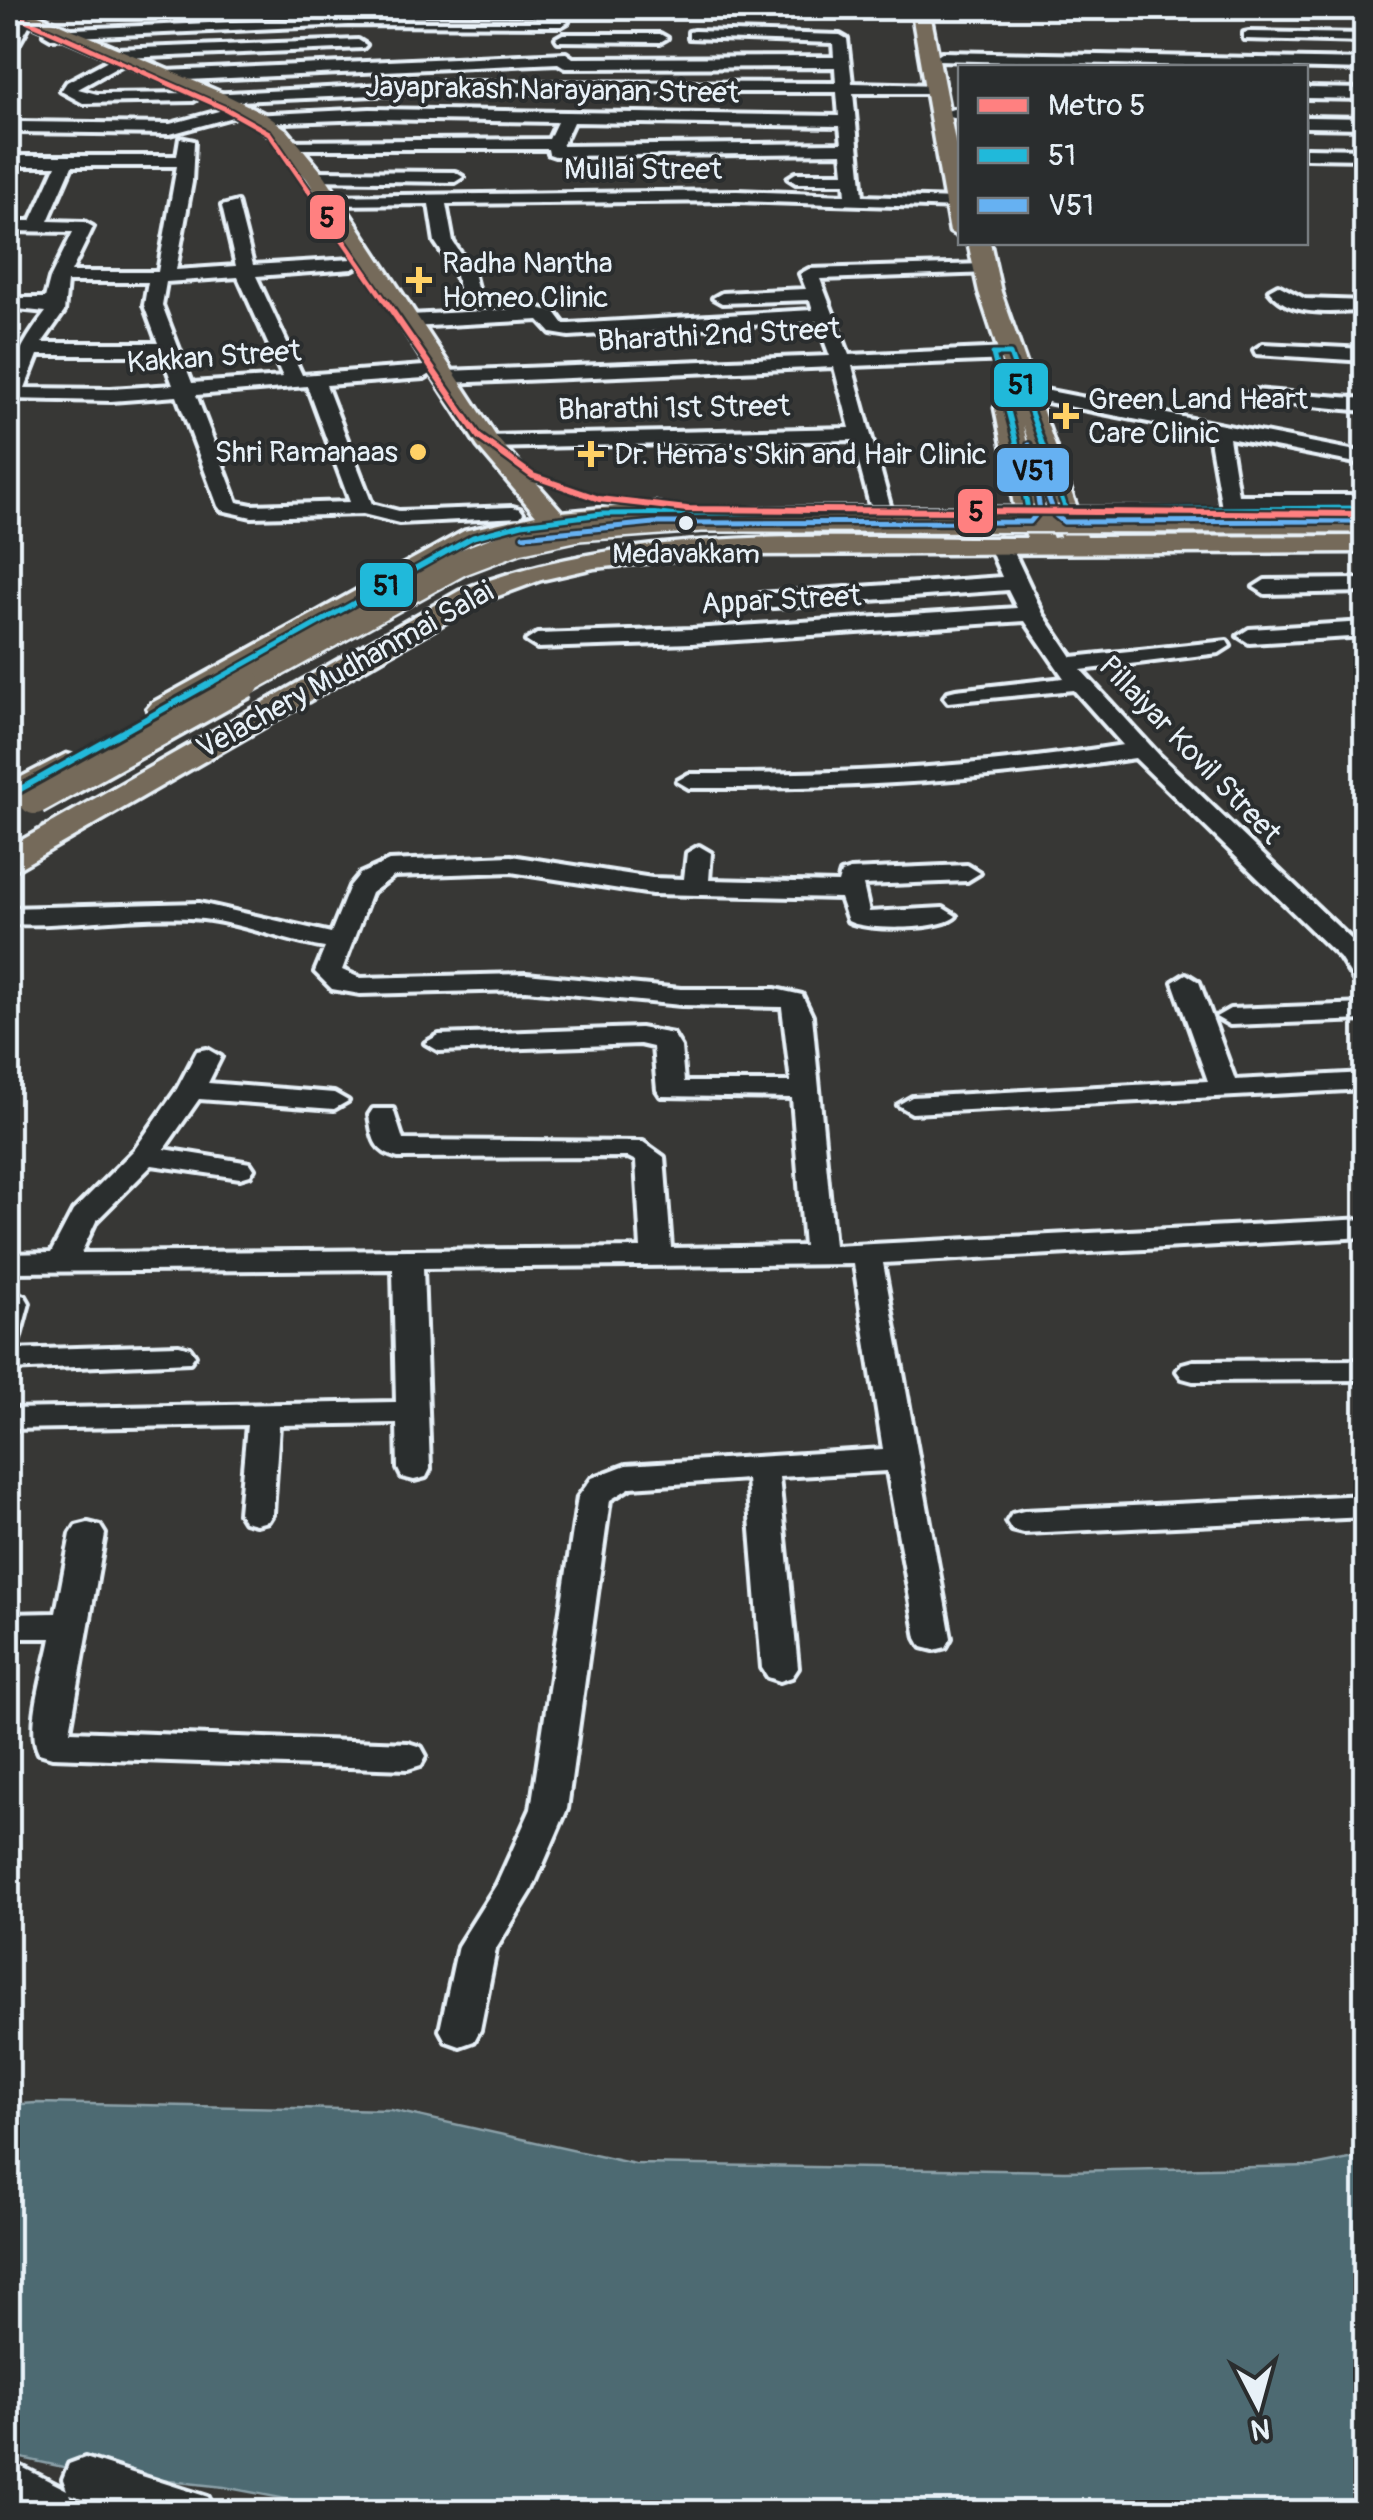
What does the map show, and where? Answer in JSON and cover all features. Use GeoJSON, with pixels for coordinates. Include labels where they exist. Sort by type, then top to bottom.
{"type":"FeatureCollection","features":[{"type":"Feature","properties":{"kind":"main road"},"geometry":{"type":"LineString","coordinates":[[920,8],[956,148]]}},
{"type":"Feature","properties":{"kind":"main road"},"geometry":{"type":"LineString","coordinates":[[933,8],[942,57],[939,87],[957,114],[958,218]]}},
{"type":"Feature","properties":{"kind":"main road"},"geometry":{"type":"LineString","coordinates":[[13,15],[166,76],[228,107],[288,144],[314,176],[410,320],[436,375],[518,519],[564,563]]}},
{"type":"Feature","properties":{"kind":"main road"},"geometry":{"type":"LineString","coordinates":[[116,57],[228,107],[270,136],[352,264],[487,442],[551,520],[594,558]]}},
{"type":"Feature","properties":{"kind":"main road"},"geometry":{"type":"LineString","coordinates":[[964,245],[976,269],[1002,354],[1028,510],[1043,545]]}},
{"type":"Feature","properties":{"kind":"main road"},"geometry":{"type":"LineString","coordinates":[[976,269],[978,245]]}},
{"type":"Feature","properties":{"kind":"main road"},"geometry":{"type":"LineString","coordinates":[[1002,354],[1024,392],[1076,545]]}},
{"type":"Feature","properties":{"kind":"main road"},"geometry":{"type":"LineString","coordinates":[[1224,507],[1230,544]]}},
{"type":"Feature","properties":{"kind":"main road"},"geometry":{"type":"LineString","coordinates":[[1066,510],[1366,508]]}},
{"type":"Feature","properties":{"kind":"main road"},"geometry":{"type":"LineString","coordinates":[[759,510],[760,546]]}},
{"type":"Feature","properties":{"kind":"main road","name":"Velachery Mudhanmai Salai"},"geometry":{"type":"LineString","coordinates":[[34,800],[442,551],[518,519],[759,510],[1028,510]]}},
{"type":"Feature","properties":{"kind":"main road"},"geometry":{"type":"LineString","coordinates":[[8,814],[460,563],[528,536],[614,522],[685,519],[1366,520]]}},
{"type":"Feature","properties":{"kind":"main road"},"geometry":{"type":"LineString","coordinates":[[8,838],[34,800],[452,590],[518,559],[555,548],[616,538],[721,532],[1360,540]]}},
{"type":"Feature","properties":{"kind":"main road","name":"Velachery Mudhanmai Salai"},"geometry":{"type":"LineString","coordinates":[[8,860],[469,597],[564,563],[659,549],[760,546],[1360,540]]}},
{"type":"Feature","properties":{"kind":"street"},"geometry":{"type":"LineString","coordinates":[[57,33],[348,22],[560,20],[658,12]]}},
{"type":"Feature","properties":{"kind":"street"},"geometry":{"type":"LineString","coordinates":[[9,46],[13,15]]}},
{"type":"Feature","properties":{"kind":"street"},"geometry":{"type":"LineString","coordinates":[[560,20],[660,38]]}},
{"type":"Feature","properties":{"kind":"street"},"geometry":{"type":"LineString","coordinates":[[555,148],[569,116],[560,20]]}},
{"type":"Feature","properties":{"kind":"street"},"geometry":{"type":"LineString","coordinates":[[694,35],[840,39],[855,200]]}},
{"type":"Feature","properties":{"kind":"street"},"geometry":{"type":"LineString","coordinates":[[718,36],[723,62]]}},
{"type":"Feature","properties":{"kind":"street"},"geometry":{"type":"LineString","coordinates":[[1250,36],[1366,38]]}},
{"type":"Feature","properties":{"kind":"street"},"geometry":{"type":"LineString","coordinates":[[358,44],[116,57],[72,85],[69,91],[83,98],[228,107],[442,87],[939,87]]}},
{"type":"Feature","properties":{"kind":"street"},"geometry":{"type":"LineString","coordinates":[[942,57],[1196,65]]}},
{"type":"Feature","properties":{"kind":"street"},"geometry":{"type":"LineString","coordinates":[[166,76],[566,61],[843,62]]}},
{"type":"Feature","properties":{"kind":"street"},"geometry":{"type":"LineString","coordinates":[[1308,66],[1366,65]]}},
{"type":"Feature","properties":{"kind":"street"},"geometry":{"type":"LineString","coordinates":[[1308,93],[1366,94]]}},
{"type":"Feature","properties":{"kind":"street"},"geometry":{"type":"LineString","coordinates":[[8,142],[12,119],[184,127],[228,107]]}},
{"type":"Feature","properties":{"kind":"street","name":"Jayaprakash Narayanan Street"},"geometry":{"type":"LineString","coordinates":[[228,107],[370,114],[845,121]]}},
{"type":"Feature","properties":{"kind":"street"},"geometry":{"type":"LineString","coordinates":[[1308,122],[1366,123]]}},
{"type":"Feature","properties":{"kind":"street"},"geometry":{"type":"LineString","coordinates":[[184,127],[184,182],[154,306],[228,506],[252,511],[364,508],[399,517],[518,519]]}},
{"type":"Feature","properties":{"kind":"street"},"geometry":{"type":"LineString","coordinates":[[288,144],[850,148]]}},
{"type":"Feature","properties":{"kind":"street"},"geometry":{"type":"LineString","coordinates":[[1308,153],[1366,154]]}},
{"type":"Feature","properties":{"kind":"street"},"geometry":{"type":"LineString","coordinates":[[8,161],[183,161]]}},
{"type":"Feature","properties":{"kind":"street"},"geometry":{"type":"LineString","coordinates":[[37,226],[66,161]]}},
{"type":"Feature","properties":{"kind":"street"},"geometry":{"type":"LineString","coordinates":[[314,176],[474,177]]}},
{"type":"Feature","properties":{"kind":"street"},"geometry":{"type":"LineString","coordinates":[[694,178],[754,178]]}},
{"type":"Feature","properties":{"kind":"street"},"geometry":{"type":"LineString","coordinates":[[773,178],[853,178]]}},
{"type":"Feature","properties":{"kind":"street"},"geometry":{"type":"LineString","coordinates":[[436,197],[444,242],[464,272],[470,296]]}},
{"type":"Feature","properties":{"kind":"street","name":"Mullai Street"},"geometry":{"type":"LineString","coordinates":[[330,200],[436,197],[956,204]]}},
{"type":"Feature","properties":{"kind":"street"},"geometry":{"type":"LineString","coordinates":[[231,206],[250,289],[304,380],[364,508]]}},
{"type":"Feature","properties":{"kind":"street"},"geometry":{"type":"LineString","coordinates":[[8,226],[84,227],[60,277],[53,304],[55,312],[33,345],[10,394]]}},
{"type":"Feature","properties":{"kind":"street"},"geometry":{"type":"LineString","coordinates":[[60,277],[162,276],[352,264]]}},
{"type":"Feature","properties":{"kind":"street"},"geometry":{"type":"LineString","coordinates":[[881,509],[842,359],[809,274],[976,269]]}},
{"type":"Feature","properties":{"kind":"street"},"geometry":{"type":"LineString","coordinates":[[1278,290],[1284,300],[1297,304],[1366,306]]}},
{"type":"Feature","properties":{"kind":"street"},"geometry":{"type":"LineString","coordinates":[[722,298],[816,294]]}},
{"type":"Feature","properties":{"kind":"street"},"geometry":{"type":"LineString","coordinates":[[8,303],[53,304]]}},
{"type":"Feature","properties":{"kind":"street"},"geometry":{"type":"LineString","coordinates":[[410,320],[539,314],[548,316],[558,329],[569,330],[822,315]]}},
{"type":"Feature","properties":{"kind":"street"},"geometry":{"type":"LineString","coordinates":[[8,340],[33,345],[172,349]]}},
{"type":"Feature","properties":{"kind":"street"},"geometry":{"type":"LineString","coordinates":[[1263,350],[1366,355]]}},
{"type":"Feature","properties":{"kind":"street","name":"Bharathi 2nd Street"},"geometry":{"type":"LineString","coordinates":[[436,375],[1002,354]]}},
{"type":"Feature","properties":{"kind":"street","name":"Kakkan Street"},"geometry":{"type":"LineString","coordinates":[[10,394],[111,395],[304,380],[436,375]]}},
{"type":"Feature","properties":{"kind":"street"},"geometry":{"type":"LineString","coordinates":[[1024,392],[1366,459]]}},
{"type":"Feature","properties":{"kind":"street"},"geometry":{"type":"LineString","coordinates":[[1254,396],[1366,404]]}},
{"type":"Feature","properties":{"kind":"street"},"geometry":{"type":"LineString","coordinates":[[1218,428],[1224,507],[1366,500]]}},
{"type":"Feature","properties":{"kind":"street","name":"Bharathi 1st Street"},"geometry":{"type":"LineString","coordinates":[[487,442],[862,434]]}},
{"type":"Feature","properties":{"kind":"street"},"geometry":{"type":"LineString","coordinates":[[1265,587],[1366,581],[1360,540]]}},
{"type":"Feature","properties":{"kind":"street","name":"Pillaiyar Kovil Street"},"geometry":{"type":"LineString","coordinates":[[999,544],[1028,614],[1071,674],[1138,750],[1358,952],[1366,979]]}},
{"type":"Feature","properties":{"kind":"street"},"geometry":{"type":"LineString","coordinates":[[760,601],[1012,583]]}},
{"type":"Feature","properties":{"kind":"street","name":"Appar Street"},"geometry":{"type":"LineString","coordinates":[[536,641],[728,634],[1028,614]]}},
{"type":"Feature","properties":{"kind":"street"},"geometry":{"type":"LineString","coordinates":[[1249,636],[1366,628]]}},
{"type":"Feature","properties":{"kind":"street"},"geometry":{"type":"LineString","coordinates":[[956,697],[1219,646]]}},
{"type":"Feature","properties":{"kind":"street"},"geometry":{"type":"LineString","coordinates":[[689,782],[900,780],[1036,768],[1138,750]]}},
{"type":"Feature","properties":{"kind":"street"},"geometry":{"type":"LineString","coordinates":[[696,888],[698,853]]}},
{"type":"Feature","properties":{"kind":"street"},"geometry":{"type":"LineString","coordinates":[[820,1255],[799,1016],[793,1001],[681,997],[526,982],[360,986],[341,983],[328,972],[360,891],[369,879],[389,869],[511,864],[652,886],[851,891]]}},
{"type":"Feature","properties":{"kind":"street"},"geometry":{"type":"LineString","coordinates":[[944,916],[864,920],[857,916],[850,878],[967,874]]}},
{"type":"Feature","properties":{"kind":"street"},"geometry":{"type":"LineString","coordinates":[[12,923],[136,909],[198,911],[237,916],[265,928],[340,943]]}},
{"type":"Feature","properties":{"kind":"street"},"geometry":{"type":"LineString","coordinates":[[1186,982],[1224,1088]]}},
{"type":"Feature","properties":{"kind":"street"},"geometry":{"type":"LineString","coordinates":[[1230,1017],[1366,1012]]}},
{"type":"Feature","properties":{"kind":"street"},"geometry":{"type":"LineString","coordinates":[[439,1042],[640,1036],[662,1040],[668,1048],[671,1090],[805,1090]]}},
{"type":"Feature","properties":{"kind":"street"},"geometry":{"type":"LineString","coordinates":[[63,1260],[84,1217],[146,1156],[191,1090],[207,1057]]}},
{"type":"Feature","properties":{"kind":"street"},"geometry":{"type":"LineString","coordinates":[[912,1105],[1366,1081]]}},
{"type":"Feature","properties":{"kind":"street"},"geometry":{"type":"LineString","coordinates":[[191,1090],[334,1101]]}},
{"type":"Feature","properties":{"kind":"street"},"geometry":{"type":"LineString","coordinates":[[383,1114],[388,1144],[398,1149],[634,1148],[650,1157],[656,1254]]}},
{"type":"Feature","properties":{"kind":"street"},"geometry":{"type":"LineString","coordinates":[[146,1156],[240,1168]]}},
{"type":"Feature","properties":{"kind":"street"},"geometry":{"type":"LineString","coordinates":[[8,1262],[867,1254],[1366,1228]]}},
{"type":"Feature","properties":{"kind":"street"},"geometry":{"type":"LineString","coordinates":[[867,1254],[934,1638]]}},
{"type":"Feature","properties":{"kind":"street"},"geometry":{"type":"LineString","coordinates":[[408,1257],[414,1469]]}},
{"type":"Feature","properties":{"kind":"street"},"geometry":{"type":"LineString","coordinates":[[8,1360],[180,1355]]}},
{"type":"Feature","properties":{"kind":"street"},"geometry":{"type":"LineString","coordinates":[[1192,1372],[1366,1370]]}},
{"type":"Feature","properties":{"kind":"street"},"geometry":{"type":"LineString","coordinates":[[8,1420],[410,1412]]}},
{"type":"Feature","properties":{"kind":"street"},"geometry":{"type":"LineString","coordinates":[[256,1513],[264,1414]]}},
{"type":"Feature","properties":{"kind":"street"},"geometry":{"type":"LineString","coordinates":[[460,2030],[478,1946],[513,1890],[549,1809],[594,1497],[604,1486],[626,1476],[901,1459]]}},
{"type":"Feature","properties":{"kind":"street"},"geometry":{"type":"LineString","coordinates":[[762,1468],[780,1668]]}},
{"type":"Feature","properties":{"kind":"street"},"geometry":{"type":"LineString","coordinates":[[1024,1522],[1366,1506]]}},
{"type":"Feature","properties":{"kind":"street"},"geometry":{"type":"LineString","coordinates":[[88,1534],[52,1725],[52,1744],[408,1756]]}},
{"type":"Feature","properties":{"kind":"street"},"geometry":{"type":"LineString","coordinates":[[8,1626],[71,1625]]}},
{"type":"Feature","properties":{"kind":"street"},"geometry":{"type":"LineString","coordinates":[[8,2481],[60,2502],[192,2512]]}},
{"type":"Feature","properties":{"kind":"water"},"geometry":{"type":"Polygon","coordinates":[[[8,2105],[391,2110],[635,2164],[1065,2171],[1314,2166],[1365,2156],[1365,2512],[354,2512],[224,2487],[86,2472],[8,2455],[8,2105]]]}},
{"type":"Feature","properties":{"kind":"metro line","name":"5"},"geometry":{"type":"LineString","coordinates":[[8,12],[226,109],[269,133],[479,437],[533,476],[599,499],[687,509],[1366,514]]}},
{"type":"Feature","properties":{"kind":"transit line","name":"51"},"geometry":{"type":"LineString","coordinates":[[8,796],[473,537],[522,524],[602,514],[1028,510],[1016,441],[993,354],[1010,354],[1066,510],[1366,508]]}},
{"type":"Feature","properties":{"kind":"transit line","name":"V51"},"geometry":{"type":"LineString","coordinates":[[523,536],[654,523],[1030,522],[1040,510],[1029,445],[1055,515],[1064,522],[1366,521]]}},
{"type":"Feature","properties":{"kind":"place","name":"Radha Nantha Homeo Clinic"},"geometry":{"type":"Point","coordinates":[419,280]}},
{"type":"Feature","properties":{"kind":"place","name":"Green Land Heart Care Clinic"},"geometry":{"type":"Point","coordinates":[1066,416]}},
{"type":"Feature","properties":{"kind":"place","name":"Shri Ramanaas"},"geometry":{"type":"Point","coordinates":[418,452]}},
{"type":"Feature","properties":{"kind":"place","name":"Dr. Hema's Skin and Hair Clinic"},"geometry":{"type":"Point","coordinates":[591,454]}},
{"type":"Feature","properties":{"kind":"place","name":"Medavakkam"},"geometry":{"type":"Point","coordinates":[686,523]}}]}
